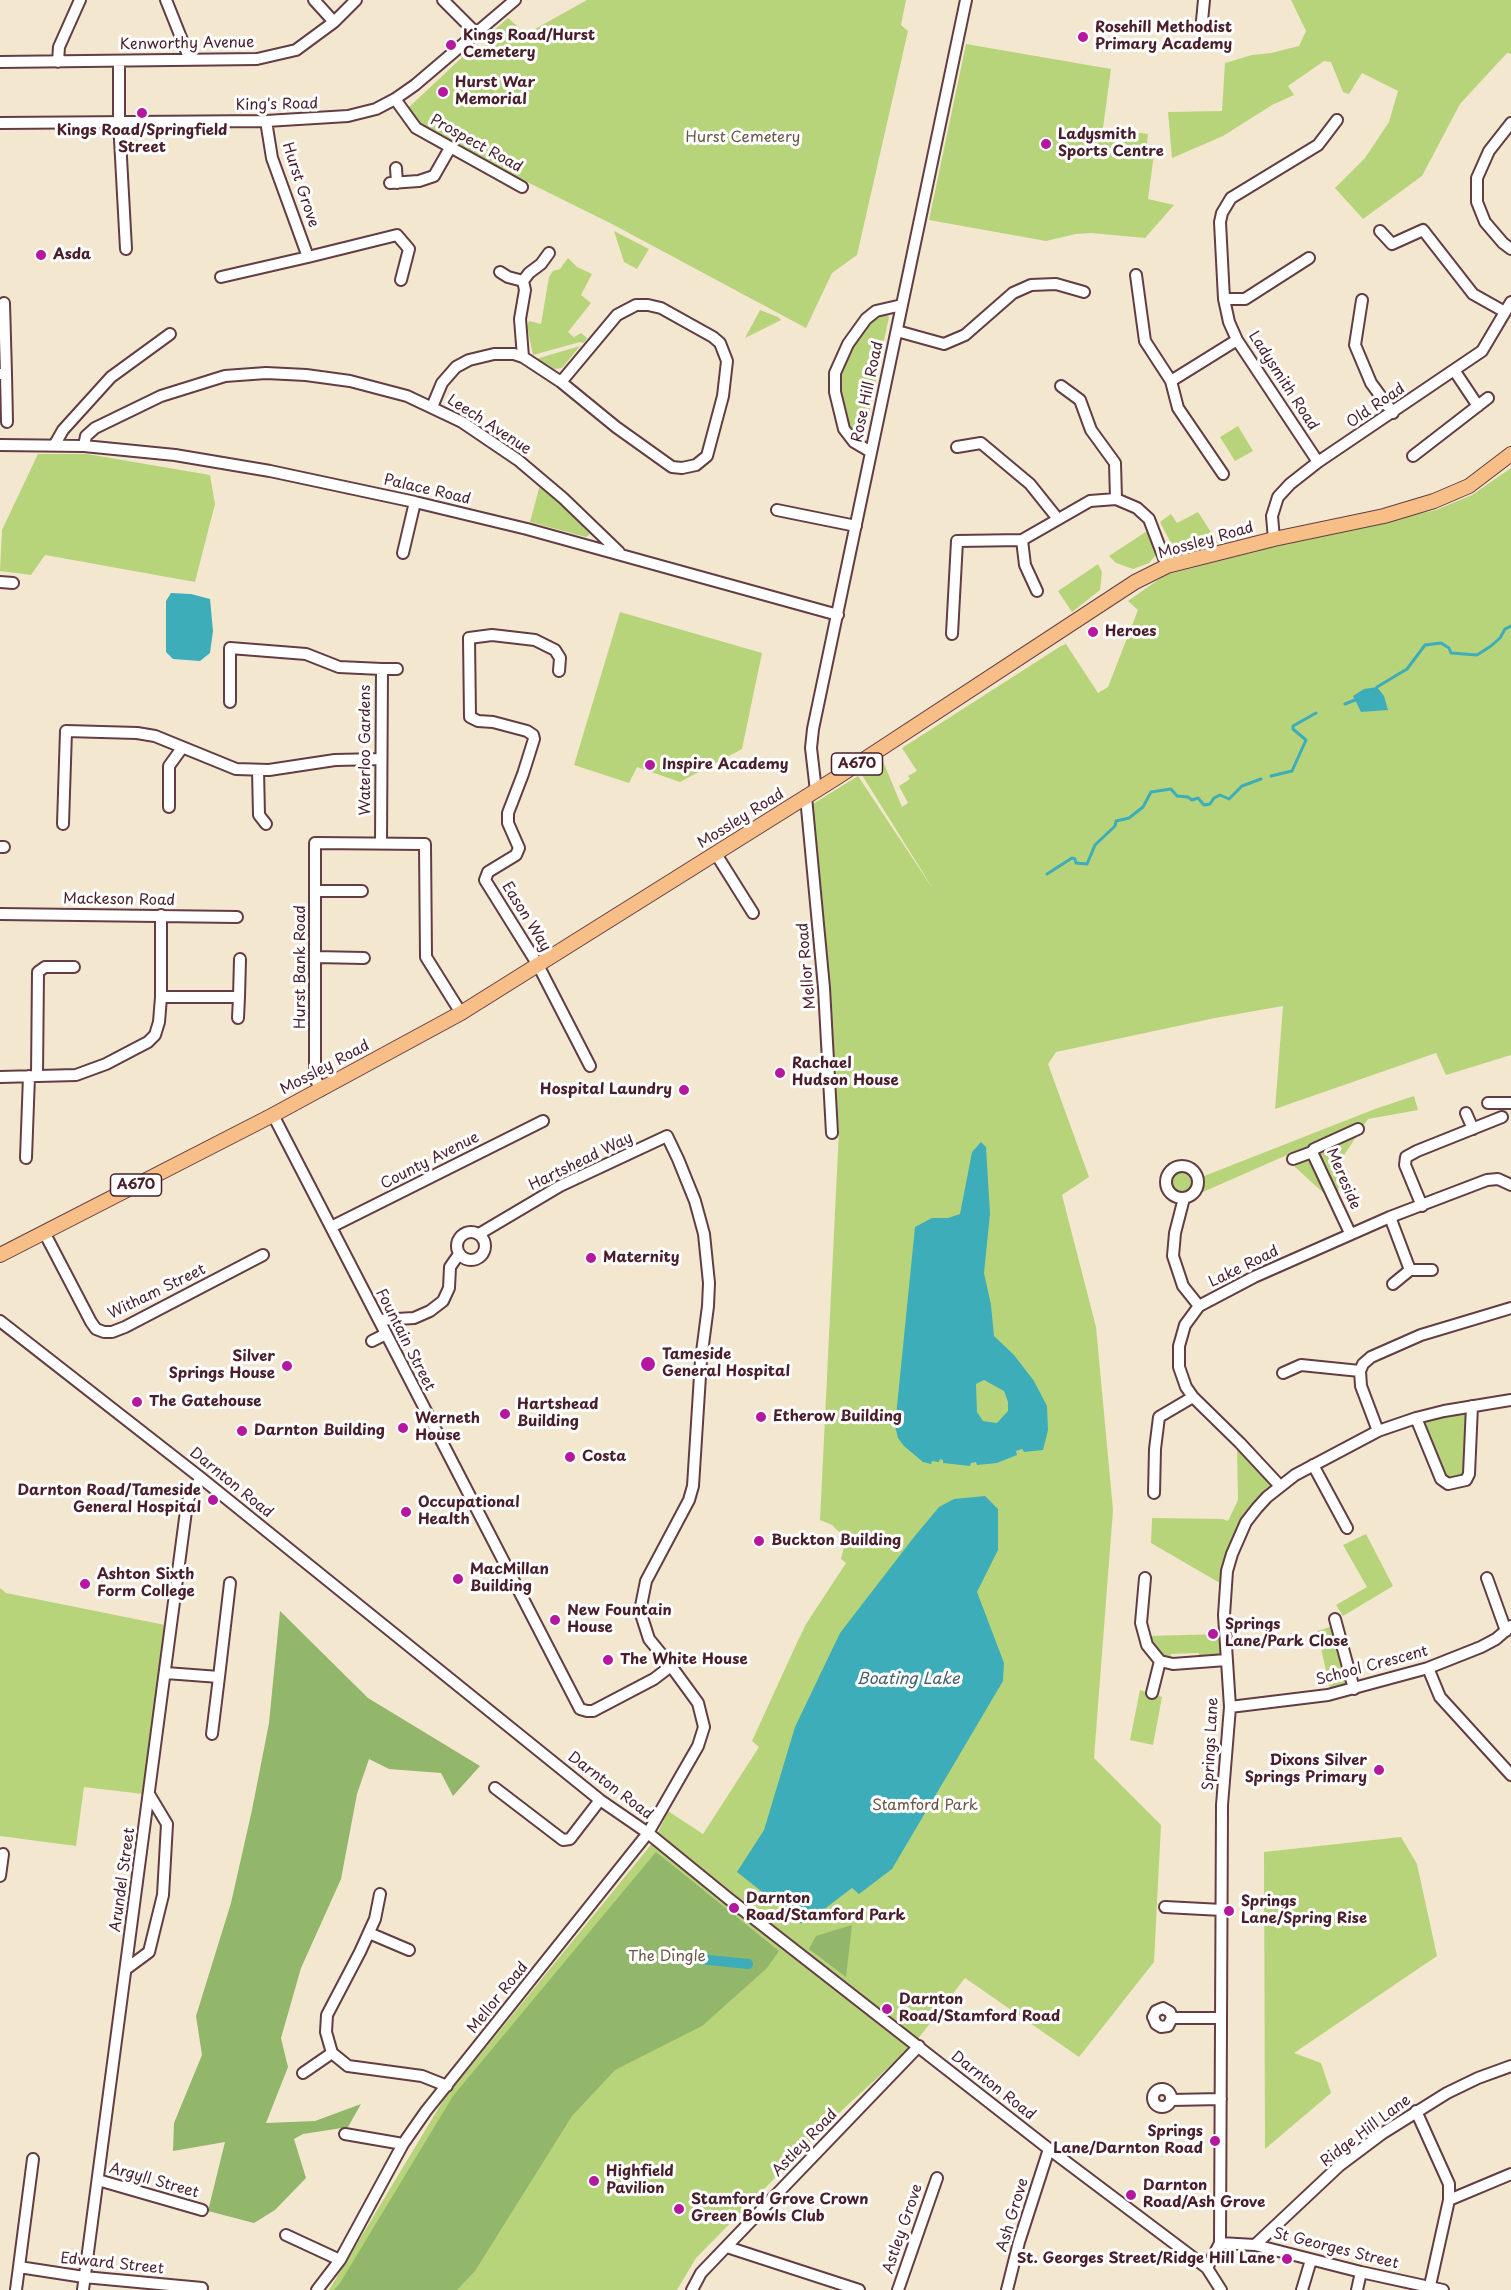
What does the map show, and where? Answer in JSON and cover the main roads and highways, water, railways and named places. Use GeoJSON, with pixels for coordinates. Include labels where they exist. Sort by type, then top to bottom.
{"type":"FeatureCollection","features":[{"type":"Feature","properties":{"kind":"main road","name":"Mossley Road"},"geometry":{"type":"LineString","coordinates":[[0,1255],[321,1090],[461,1013],[811,794],[1135,582],[1167,566],[1274,539],[1384,516],[1434,501],[1469,486],[1511,454]]}},
{"type":"Feature","properties":{"kind":"water"},"geometry":{"type":"Polygon","coordinates":[[[171,593],[191,594],[210,599],[213,631],[210,653],[200,661],[173,659],[166,652],[166,601],[171,593]]]}},
{"type":"Feature","properties":{"kind":"water"},"geometry":{"type":"Polygon","coordinates":[[[1377,687],[1384,696],[1388,710],[1361,712],[1353,696],[1364,689],[1377,687]]]}},
{"type":"Feature","properties":{"kind":"water"},"geometry":{"type":"Polygon","coordinates":[[[981,1142],[986,1147],[990,1214],[984,1273],[991,1305],[994,1336],[1014,1355],[1034,1381],[1047,1406],[1048,1430],[1043,1450],[1024,1452],[1022,1449],[1016,1451],[1017,1455],[997,1463],[977,1465],[976,1462],[971,1463],[970,1466],[943,1463],[940,1459],[939,1462],[932,1461],[931,1464],[923,1462],[904,1446],[898,1438],[895,1426],[915,1227],[932,1218],[948,1218],[960,1214],[972,1152],[981,1142]],[[984,1380],[976,1384],[977,1412],[983,1421],[997,1423],[1008,1411],[1004,1391],[984,1380]]]}},
{"type":"Feature","properties":{"kind":"water","name":"Boating Lake"},"geometry":{"type":"Polygon","coordinates":[[[985,1496],[998,1509],[998,1550],[977,1592],[1004,1663],[1003,1681],[892,1869],[859,1894],[852,1888],[810,1920],[794,1917],[737,1872],[764,1830],[795,1727],[840,1633],[914,1537],[939,1507],[954,1499],[985,1496]]]}},
{"type":"Feature","properties":{"kind":"waterway"},"geometry":{"type":"LineString","coordinates":[[1377,687],[1407,669],[1425,645],[1441,643],[1449,648],[1451,653],[1477,655],[1491,646],[1500,638],[1505,629],[1511,626]]}},
{"type":"Feature","properties":{"kind":"waterway"},"geometry":{"type":"LineString","coordinates":[[1345,704],[1355,700]]}},
{"type":"Feature","properties":{"kind":"waterway"},"geometry":{"type":"LineString","coordinates":[[1271,776],[1292,771],[1306,740],[1293,729],[1293,726],[1316,713]]}},
{"type":"Feature","properties":{"kind":"waterway"},"geometry":{"type":"LineString","coordinates":[[1047,874],[1072,858],[1076,863],[1087,864],[1095,845],[1115,826],[1116,821],[1129,818],[1143,807],[1151,792],[1171,789],[1177,796],[1188,797],[1192,800],[1198,798],[1204,805],[1210,804],[1220,795],[1229,799],[1242,786],[1261,779]]}},
{"type":"Feature","properties":{"kind":"waterway"},"geometry":{"type":"LineString","coordinates":[[800,1922],[805,1918]]}},
{"type":"Feature","properties":{"kind":"waterway"},"geometry":{"type":"LineString","coordinates":[[680,1957],[748,1964]]}},
{"type":"Feature","properties":{"kind":"place","name":"Rosehill Methodist Primary Academy"},"geometry":{"type":"Point","coordinates":[1083,37]}},
{"type":"Feature","properties":{"kind":"place","name":"Kings Road/Hurst Cemetery"},"geometry":{"type":"Point","coordinates":[451,45]}},
{"type":"Feature","properties":{"kind":"place","name":"Hurst War Memorial"},"geometry":{"type":"Point","coordinates":[443,92]}},
{"type":"Feature","properties":{"kind":"place","name":"Kings Road/Springfield Street"},"geometry":{"type":"Point","coordinates":[142,113]}},
{"type":"Feature","properties":{"kind":"place","name":"Ladysmith Sports Centre"},"geometry":{"type":"Point","coordinates":[1046,144]}},
{"type":"Feature","properties":{"kind":"place","name":"Asda"},"geometry":{"type":"Point","coordinates":[41,255]}},
{"type":"Feature","properties":{"kind":"place","name":"Heroes"},"geometry":{"type":"Point","coordinates":[1093,632]}},
{"type":"Feature","properties":{"kind":"place","name":"Inspire Academy"},"geometry":{"type":"Point","coordinates":[650,765]}},
{"type":"Feature","properties":{"kind":"place","name":"Rachael Hudson House"},"geometry":{"type":"Point","coordinates":[780,1073]}},
{"type":"Feature","properties":{"kind":"place","name":"Hospital Laundry"},"geometry":{"type":"Point","coordinates":[684,1090]}},
{"type":"Feature","properties":{"kind":"place","name":"Maternity"},"geometry":{"type":"Point","coordinates":[591,1258]}},
{"type":"Feature","properties":{"kind":"place","name":"Tameside General Hospital"},"geometry":{"type":"Point","coordinates":[648,1364]}},
{"type":"Feature","properties":{"kind":"place","name":"Silver Springs House"},"geometry":{"type":"Point","coordinates":[287,1366]}},
{"type":"Feature","properties":{"kind":"place","name":"The Gatehouse"},"geometry":{"type":"Point","coordinates":[137,1402]}},
{"type":"Feature","properties":{"kind":"place","name":"Hartshead Building"},"geometry":{"type":"Point","coordinates":[505,1414]}},
{"type":"Feature","properties":{"kind":"place","name":"Etherow Building"},"geometry":{"type":"Point","coordinates":[761,1417]}},
{"type":"Feature","properties":{"kind":"place","name":"Werneth House"},"geometry":{"type":"Point","coordinates":[403,1428]}},
{"type":"Feature","properties":{"kind":"place","name":"Darnton Building"},"geometry":{"type":"Point","coordinates":[242,1431]}},
{"type":"Feature","properties":{"kind":"place","name":"Costa"},"geometry":{"type":"Point","coordinates":[570,1457]}},
{"type":"Feature","properties":{"kind":"place","name":"Darnton Road/Tameside General Hospital"},"geometry":{"type":"Point","coordinates":[213,1500]}},
{"type":"Feature","properties":{"kind":"place","name":"Occupational Health"},"geometry":{"type":"Point","coordinates":[406,1512]}},
{"type":"Feature","properties":{"kind":"place","name":"Buckton Building"},"geometry":{"type":"Point","coordinates":[759,1541]}},
{"type":"Feature","properties":{"kind":"place","name":"MacMillan Building"},"geometry":{"type":"Point","coordinates":[458,1579]}},
{"type":"Feature","properties":{"kind":"place","name":"Ashton Sixth Form College"},"geometry":{"type":"Point","coordinates":[85,1584]}},
{"type":"Feature","properties":{"kind":"place","name":"New Fountain House"},"geometry":{"type":"Point","coordinates":[555,1620]}},
{"type":"Feature","properties":{"kind":"place","name":"Springs Lane/Park Close"},"geometry":{"type":"Point","coordinates":[1213,1634]}},
{"type":"Feature","properties":{"kind":"place","name":"The White House"},"geometry":{"type":"Point","coordinates":[608,1660]}},
{"type":"Feature","properties":{"kind":"place","name":"Dixons Silver Springs Primary"},"geometry":{"type":"Point","coordinates":[1379,1770]}},
{"type":"Feature","properties":{"kind":"place","name":"Darnton Road/Stamford Park"},"geometry":{"type":"Point","coordinates":[734,1908]}},
{"type":"Feature","properties":{"kind":"place","name":"Springs Lane/Spring Rise"},"geometry":{"type":"Point","coordinates":[1229,1911]}},
{"type":"Feature","properties":{"kind":"place","name":"Darnton Road/Stamford Road"},"geometry":{"type":"Point","coordinates":[887,2009]}},
{"type":"Feature","properties":{"kind":"place","name":"Springs Lane/Darnton Road"},"geometry":{"type":"Point","coordinates":[1215,2141]}},
{"type":"Feature","properties":{"kind":"place","name":"Highfield Pavilion"},"geometry":{"type":"Point","coordinates":[594,2181]}},
{"type":"Feature","properties":{"kind":"place","name":"Darnton Road/Ash Grove"},"geometry":{"type":"Point","coordinates":[1131,2195]}},
{"type":"Feature","properties":{"kind":"place","name":"Stamford Grove Crown Green Bowls Club"},"geometry":{"type":"Point","coordinates":[679,2209]}},
{"type":"Feature","properties":{"kind":"place","name":"St. Georges Street/Ridge Hill Lane"},"geometry":{"type":"Point","coordinates":[1287,2259]}},
{"type":"Feature","properties":{"kind":"park label","name":"Hurst Cemetery"},"geometry":{"type":"Point","coordinates":[743,138]}},
{"type":"Feature","properties":{"kind":"park label","name":"Stamford Park"},"geometry":{"type":"Point","coordinates":[925,1806]}},
{"type":"Feature","properties":{"kind":"park label","name":"The Dingle"},"geometry":{"type":"Point","coordinates":[667,1957]}}]}
